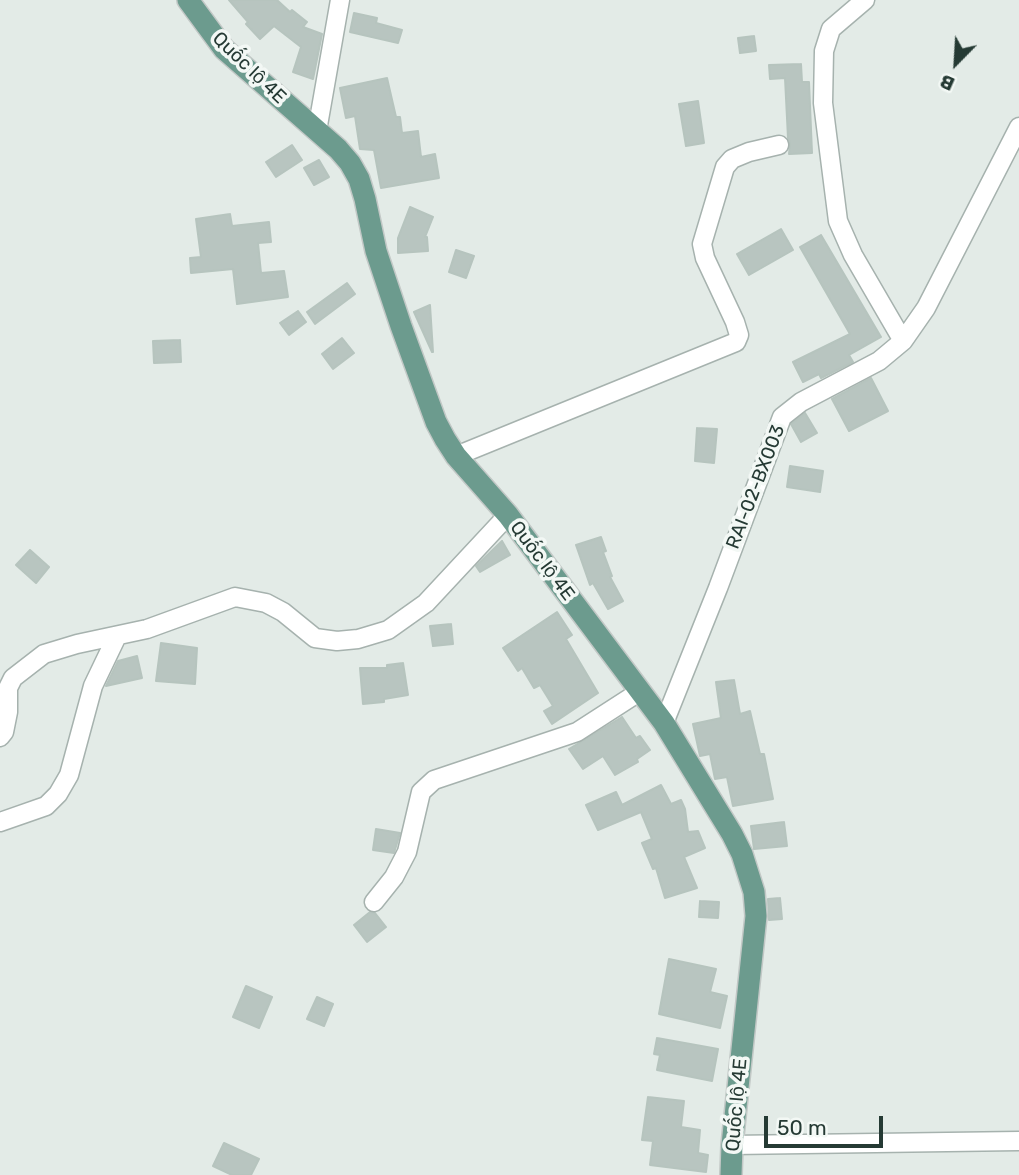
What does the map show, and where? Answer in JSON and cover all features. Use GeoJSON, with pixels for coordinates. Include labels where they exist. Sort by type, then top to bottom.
{"type":"FeatureCollection","features":[{"type":"Feature","properties":{"kind":"main road","name":"Quốc lộ 4E"},"geometry":{"type":"LineString","coordinates":[[188,0],[224,49],[338,149],[359,179],[376,251],[436,422],[456,456],[508,515],[664,723],[743,854],[754,892],[756,916],[732,1145],[732,1175]]}},
{"type":"Feature","properties":{"kind":"street"},"geometry":{"type":"LineString","coordinates":[[317,131],[340,0]]}},
{"type":"Feature","properties":{"kind":"street"},"geometry":{"type":"LineString","coordinates":[[865,0],[831,29],[824,51],[823,103],[838,221],[853,255],[903,341]]}},
{"type":"Feature","properties":{"kind":"street","name":"RAI-02-BX003"},"geometry":{"type":"LineString","coordinates":[[664,723],[718,589],[782,417],[801,402],[879,361],[903,341],[926,309],[1019,127]]}},
{"type":"Feature","properties":{"kind":"street"},"geometry":{"type":"LineString","coordinates":[[456,456],[736,342],[738,335],[735,322],[705,258],[702,244],[725,167],[732,159],[749,152],[779,145]]}},
{"type":"Feature","properties":{"kind":"street"},"geometry":{"type":"LineString","coordinates":[[0,737],[4,732],[8,712],[8,688],[13,678],[44,654],[146,629],[235,597],[266,603],[315,638],[337,641],[358,639],[388,630],[426,603],[508,515]]}},
{"type":"Feature","properties":{"kind":"street"},"geometry":{"type":"LineString","coordinates":[[0,822],[46,806],[58,794],[72,765],[93,686],[117,636]]}},
{"type":"Feature","properties":{"kind":"street"},"geometry":{"type":"LineString","coordinates":[[374,902],[394,877],[407,852],[421,792],[434,780],[578,732],[639,692]]}},
{"type":"Feature","properties":{"kind":"street"},"geometry":{"type":"LineString","coordinates":[[732,1145],[1019,1141]]}},
{"type":"Feature","properties":{"kind":"building"},"geometry":{"type":"Polygon","coordinates":[[[229,0],[277,0],[307,22],[303,27],[322,34],[313,79],[293,72],[301,47],[274,26],[260,39],[229,0]]]}},
{"type":"Feature","properties":{"kind":"building"},"geometry":{"type":"Polygon","coordinates":[[[354,13],[377,18],[376,23],[402,30],[398,43],[350,32],[354,13]]]}},
{"type":"Feature","properties":{"kind":"building"},"geometry":{"type":"Polygon","coordinates":[[[754,36],[756,51],[740,53],[738,38],[754,36]]]}},
{"type":"Feature","properties":{"kind":"building"},"geometry":{"type":"Polygon","coordinates":[[[801,64],[802,82],[809,82],[812,153],[789,154],[785,78],[770,79],[769,65],[801,64]]]}},
{"type":"Feature","properties":{"kind":"building"},"geometry":{"type":"Polygon","coordinates":[[[387,78],[396,117],[400,117],[402,133],[418,131],[421,157],[435,154],[439,178],[381,188],[374,150],[360,149],[355,116],[346,118],[340,88],[387,78]]]}},
{"type":"Feature","properties":{"kind":"building"},"geometry":{"type":"Polygon","coordinates":[[[698,101],[704,143],[686,146],[679,104],[698,101]]]}},
{"type":"Feature","properties":{"kind":"building"},"geometry":{"type":"Polygon","coordinates":[[[292,145],[302,160],[276,177],[266,162],[292,145]]]}},
{"type":"Feature","properties":{"kind":"building"},"geometry":{"type":"Polygon","coordinates":[[[319,160],[329,177],[314,185],[304,168],[319,160]]]}},
{"type":"Feature","properties":{"kind":"building"},"geometry":{"type":"Polygon","coordinates":[[[410,207],[433,217],[425,237],[428,251],[398,253],[398,238],[410,207]]]}},
{"type":"Feature","properties":{"kind":"building"},"geometry":{"type":"Polygon","coordinates":[[[230,214],[232,226],[269,222],[271,242],[258,243],[261,273],[284,271],[288,297],[237,304],[233,269],[191,273],[190,258],[201,257],[196,219],[230,214]]]}},
{"type":"Feature","properties":{"kind":"building"},"geometry":{"type":"Polygon","coordinates":[[[781,229],[793,250],[749,275],[737,254],[781,229]]]}},
{"type":"Feature","properties":{"kind":"building"},"geometry":{"type":"Polygon","coordinates":[[[821,235],[881,337],[849,355],[853,362],[821,378],[819,374],[803,382],[793,362],[850,334],[800,247],[821,235]]]}},
{"type":"Feature","properties":{"kind":"building"},"geometry":{"type":"Polygon","coordinates":[[[456,250],[474,256],[466,278],[449,272],[456,250]]]}},
{"type":"Feature","properties":{"kind":"building"},"geometry":{"type":"Polygon","coordinates":[[[347,283],[355,294],[315,324],[307,312],[347,283]]]}},
{"type":"Feature","properties":{"kind":"building"},"geometry":{"type":"Polygon","coordinates":[[[430,305],[433,352],[414,312],[430,305]]]}},
{"type":"Feature","properties":{"kind":"building"},"geometry":{"type":"Polygon","coordinates":[[[298,311],[306,322],[289,335],[280,323],[298,311]]]}},
{"type":"Feature","properties":{"kind":"building"},"geometry":{"type":"Polygon","coordinates":[[[342,338],[354,353],[333,369],[322,354],[342,338]]]}},
{"type":"Feature","properties":{"kind":"building"},"geometry":{"type":"Polygon","coordinates":[[[180,340],[181,362],[154,363],[153,341],[180,340]]]}},
{"type":"Feature","properties":{"kind":"building"},"geometry":{"type":"Polygon","coordinates":[[[871,378],[888,411],[849,431],[832,399],[871,378]]]}},
{"type":"Feature","properties":{"kind":"building"},"geometry":{"type":"Polygon","coordinates":[[[805,413],[817,433],[801,442],[791,424],[805,413]]]}},
{"type":"Feature","properties":{"kind":"building"},"geometry":{"type":"Polygon","coordinates":[[[697,428],[717,429],[714,463],[695,461],[697,428]]]}},
{"type":"Feature","properties":{"kind":"building"},"geometry":{"type":"Polygon","coordinates":[[[790,466],[823,471],[820,492],[787,487],[790,466]]]}},
{"type":"Feature","properties":{"kind":"building"},"geometry":{"type":"Polygon","coordinates":[[[601,537],[606,551],[603,552],[612,576],[610,577],[623,601],[608,609],[593,583],[590,585],[576,545],[601,537]]]}},
{"type":"Feature","properties":{"kind":"building"},"geometry":{"type":"Polygon","coordinates":[[[502,541],[510,555],[480,572],[476,566],[502,541]]]}},
{"type":"Feature","properties":{"kind":"building"},"geometry":{"type":"Polygon","coordinates":[[[30,550],[49,567],[36,583],[16,565],[30,550]]]}},
{"type":"Feature","properties":{"kind":"building"},"geometry":{"type":"Polygon","coordinates":[[[557,612],[572,635],[566,639],[598,693],[552,724],[544,711],[553,706],[540,685],[534,688],[522,668],[518,671],[503,648],[557,612]]]}},
{"type":"Feature","properties":{"kind":"building"},"geometry":{"type":"Polygon","coordinates":[[[451,624],[453,644],[433,646],[430,626],[451,624]]]}},
{"type":"Feature","properties":{"kind":"building"},"geometry":{"type":"Polygon","coordinates":[[[161,643],[197,648],[195,684],[156,681],[161,643]]]}},
{"type":"Feature","properties":{"kind":"building"},"geometry":{"type":"Polygon","coordinates":[[[137,656],[142,678],[106,686],[118,661],[137,656]]]}},
{"type":"Feature","properties":{"kind":"building"},"geometry":{"type":"Polygon","coordinates":[[[403,663],[408,695],[384,699],[384,702],[363,704],[360,668],[387,668],[387,665],[403,663]]]}},
{"type":"Feature","properties":{"kind":"building"},"geometry":{"type":"Polygon","coordinates":[[[734,680],[740,714],[750,711],[760,754],[764,754],[773,799],[733,806],[727,777],[715,779],[710,754],[700,756],[693,724],[721,718],[716,682],[734,680]]]}},
{"type":"Feature","properties":{"kind":"building"},"geometry":{"type":"Polygon","coordinates":[[[622,717],[636,738],[640,736],[650,750],[637,759],[638,762],[615,775],[603,756],[583,769],[569,749],[622,717]]]}},
{"type":"Feature","properties":{"kind":"building"},"geometry":{"type":"Polygon","coordinates":[[[661,785],[671,804],[681,800],[688,832],[698,831],[705,848],[684,857],[697,888],[665,898],[656,868],[653,869],[642,843],[652,839],[641,812],[598,830],[586,805],[616,792],[622,805],[661,785]]]}},
{"type":"Feature","properties":{"kind":"building"},"geometry":{"type":"Polygon","coordinates":[[[784,822],[787,846],[754,849],[751,826],[784,822]]]}},
{"type":"Feature","properties":{"kind":"building"},"geometry":{"type":"Polygon","coordinates":[[[376,829],[400,833],[394,853],[373,850],[376,829]]]}},
{"type":"Feature","properties":{"kind":"building"},"geometry":{"type":"Polygon","coordinates":[[[780,898],[782,919],[769,920],[768,899],[780,898]]]}},
{"type":"Feature","properties":{"kind":"building"},"geometry":{"type":"Polygon","coordinates":[[[700,901],[719,902],[718,918],[699,917],[700,901]]]}},
{"type":"Feature","properties":{"kind":"building"},"geometry":{"type":"Polygon","coordinates":[[[370,912],[375,913],[386,927],[367,942],[354,925],[370,912]]]}},
{"type":"Feature","properties":{"kind":"building"},"geometry":{"type":"Polygon","coordinates":[[[669,959],[716,969],[710,992],[727,996],[720,1028],[659,1014],[669,959]]]}},
{"type":"Feature","properties":{"kind":"building"},"geometry":{"type":"Polygon","coordinates":[[[246,986],[272,997],[259,1028],[233,1017],[246,986]]]}},
{"type":"Feature","properties":{"kind":"building"},"geometry":{"type":"Polygon","coordinates":[[[317,997],[333,1004],[324,1026],[307,1019],[317,997]]]}},
{"type":"Feature","properties":{"kind":"building"},"geometry":{"type":"Polygon","coordinates":[[[657,1038],[718,1049],[712,1081],[657,1070],[660,1055],[654,1054],[657,1038]]]}},
{"type":"Feature","properties":{"kind":"building"},"geometry":{"type":"Polygon","coordinates":[[[648,1097],[684,1101],[681,1127],[700,1130],[698,1153],[708,1155],[706,1172],[650,1165],[653,1141],[642,1140],[648,1097]]]}},
{"type":"Feature","properties":{"kind":"building"},"geometry":{"type":"Polygon","coordinates":[[[224,1143],[259,1159],[251,1175],[232,1175],[213,1166],[224,1143]]]}}]}
